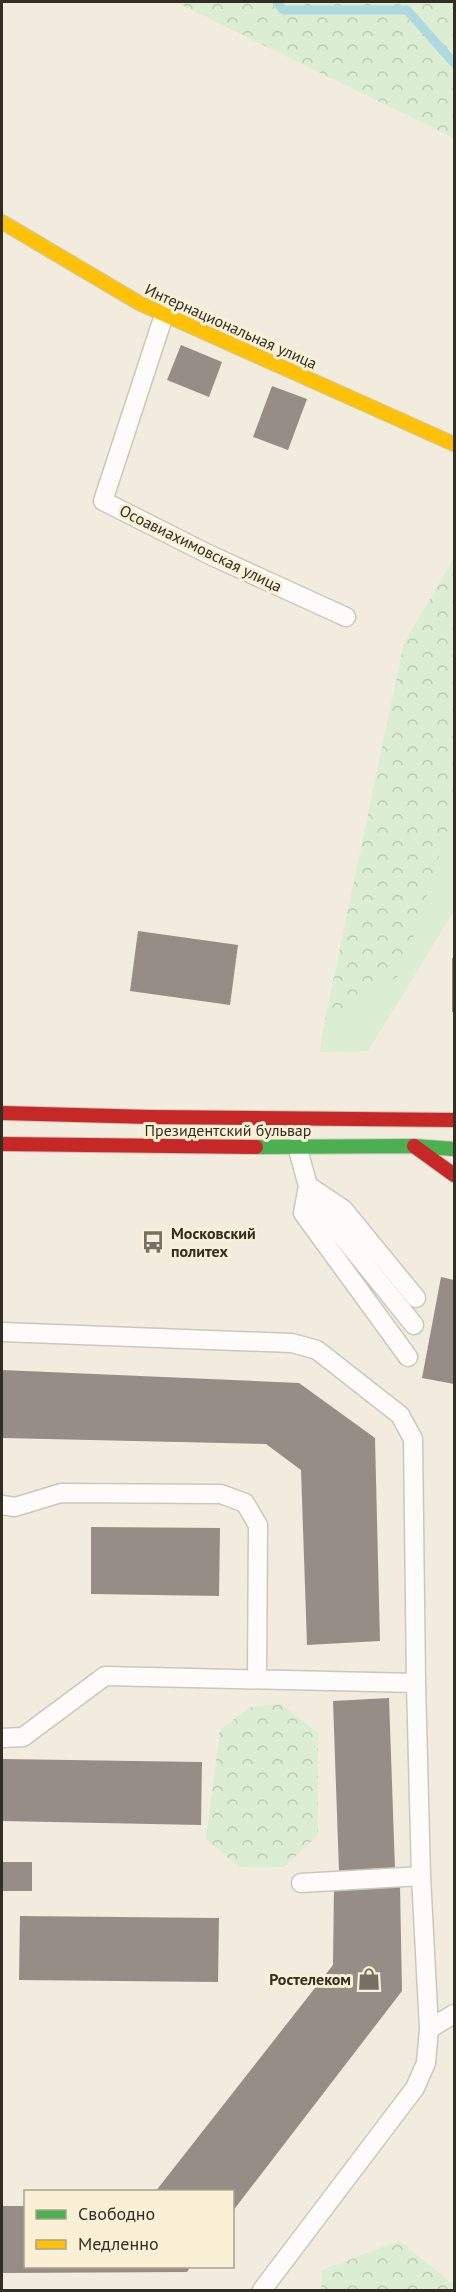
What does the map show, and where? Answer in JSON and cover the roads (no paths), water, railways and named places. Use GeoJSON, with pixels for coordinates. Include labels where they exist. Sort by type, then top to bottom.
{"type":"FeatureCollection","features":[{"type":"Feature","properties":{"kind":"main road","name":"Интернациональная улица"},"geometry":{"type":"LineString","coordinates":[[2,222],[139,303],[454,444]]}},
{"type":"Feature","properties":{"kind":"main road","name":"Президентский бульвар"},"geometry":{"type":"LineString","coordinates":[[2,1113],[454,1120]]}},
{"type":"Feature","properties":{"kind":"main road","name":"Президентский бульвар"},"geometry":{"type":"LineString","coordinates":[[2,1144],[414,1146],[454,1149]]}},
{"type":"Feature","properties":{"kind":"main road"},"geometry":{"type":"LineString","coordinates":[[414,1146],[454,1175]]}},
{"type":"Feature","properties":{"kind":"lane","name":"Осоавиахимовская улица"},"geometry":{"type":"LineString","coordinates":[[164,315],[103,501],[208,554],[346,617]]}},
{"type":"Feature","properties":{"kind":"lane"},"geometry":{"type":"LineString","coordinates":[[297,1146],[308,1186],[322,1211],[414,1325]]}},
{"type":"Feature","properties":{"kind":"lane"},"geometry":{"type":"LineString","coordinates":[[308,1186],[343,1209],[416,1298]]}},
{"type":"Feature","properties":{"kind":"lane"},"geometry":{"type":"LineString","coordinates":[[308,1186],[303,1213],[408,1357]]}},
{"type":"Feature","properties":{"kind":"lane"},"geometry":{"type":"LineString","coordinates":[[2,1332],[292,1343],[317,1350],[400,1415],[413,1439],[416,1683],[429,2029],[426,2063],[415,2088],[262,2290]]}},
{"type":"Feature","properties":{"kind":"lane"},"geometry":{"type":"LineString","coordinates":[[2,1504],[15,1507],[61,1493],[221,1494],[245,1503],[258,1525],[257,1678]]}},
{"type":"Feature","properties":{"kind":"lane"},"geometry":{"type":"LineString","coordinates":[[2,1738],[23,1737],[105,1676],[416,1683]]}},
{"type":"Feature","properties":{"kind":"lane"},"geometry":{"type":"LineString","coordinates":[[301,1883],[422,1876]]}},
{"type":"Feature","properties":{"kind":"lane"},"geometry":{"type":"LineString","coordinates":[[429,2029],[454,2014]]}},
{"type":"Feature","properties":{"kind":"waterway"},"geometry":{"type":"LineString","coordinates":[[277,2],[283,10],[407,10],[454,63]]}},
{"type":"Feature","properties":{"kind":"place","name":"Московский политех"},"geometry":{"type":"Point","coordinates":[153,1242]}},
{"type":"Feature","properties":{"kind":"place","name":"Ростелеком"},"geometry":{"type":"Point","coordinates":[369,1979]}}]}
